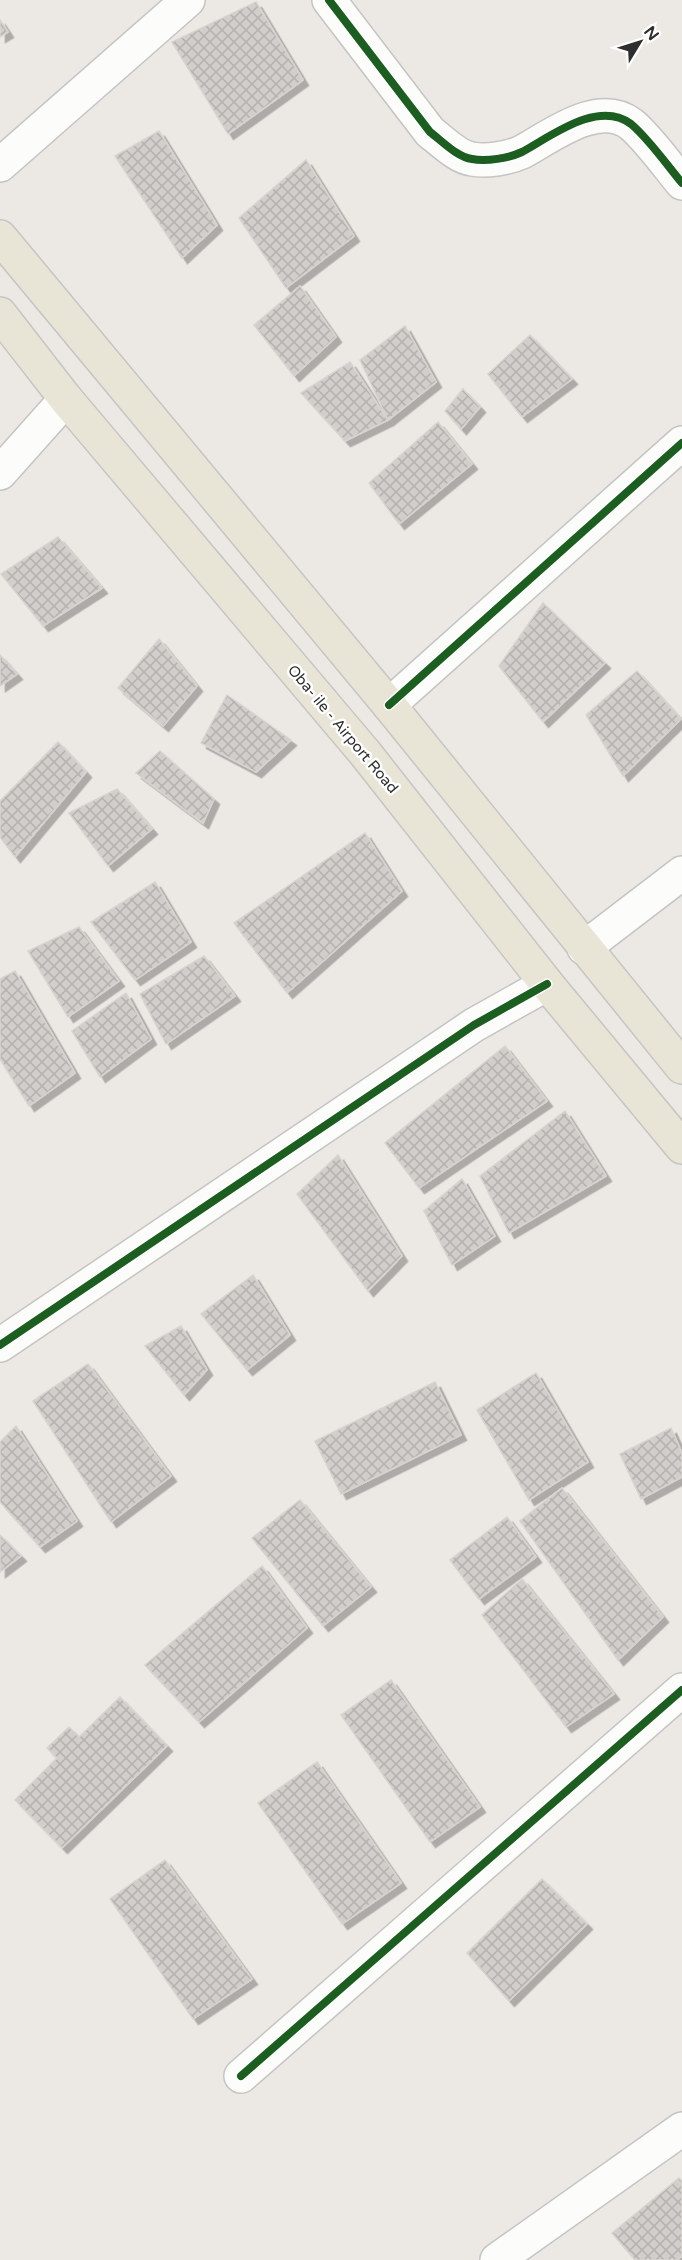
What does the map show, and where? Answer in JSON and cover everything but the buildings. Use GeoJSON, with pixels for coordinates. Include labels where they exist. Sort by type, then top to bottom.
{"type":"FeatureCollection","features":[{"type":"Feature","properties":{"kind":"main road"},"geometry":{"type":"LineString","coordinates":[[0,237],[389,705],[682,1067]]}},
{"type":"Feature","properties":{"kind":"main road","name":"Oba- ile - Airport Road"},"geometry":{"type":"LineString","coordinates":[[0,314],[66,399],[365,753],[546,984],[682,1147]]}},
{"type":"Feature","properties":{"kind":"street"},"geometry":{"type":"LineString","coordinates":[[0,165],[188,0]]}},
{"type":"Feature","properties":{"kind":"street"},"geometry":{"type":"LineString","coordinates":[[329,0],[430,132],[450,148],[471,159],[496,158],[520,153],[562,127],[605,115],[630,123],[682,183]]}},
{"type":"Feature","properties":{"kind":"street"},"geometry":{"type":"LineString","coordinates":[[0,473],[66,399]]}},
{"type":"Feature","properties":{"kind":"street"},"geometry":{"type":"LineString","coordinates":[[389,705],[682,443]]}},
{"type":"Feature","properties":{"kind":"street"},"geometry":{"type":"LineString","coordinates":[[584,948],[682,873]]}},
{"type":"Feature","properties":{"kind":"street"},"geometry":{"type":"LineString","coordinates":[[0,1345],[474,1025],[546,984]]}},
{"type":"Feature","properties":{"kind":"street"},"geometry":{"type":"LineString","coordinates":[[241,2076],[682,1690]]}},
{"type":"Feature","properties":{"kind":"street"},"geometry":{"type":"LineString","coordinates":[[497,2260],[682,2129]]}},
{"type":"Feature","properties":{"kind":"cycle path"},"geometry":{"type":"LineString","coordinates":[[329,0],[430,132],[466,158],[478,160],[504,158],[522,152],[575,123],[589,118],[618,117],[631,124],[651,144],[682,183]]}},
{"type":"Feature","properties":{"kind":"cycle path"},"geometry":{"type":"LineString","coordinates":[[389,705],[682,443]]}},
{"type":"Feature","properties":{"kind":"cycle path"},"geometry":{"type":"LineString","coordinates":[[0,1345],[474,1025],[547,984]]}},
{"type":"Feature","properties":{"kind":"cycle path"},"geometry":{"type":"LineString","coordinates":[[241,2076],[682,1690]]}}]}
